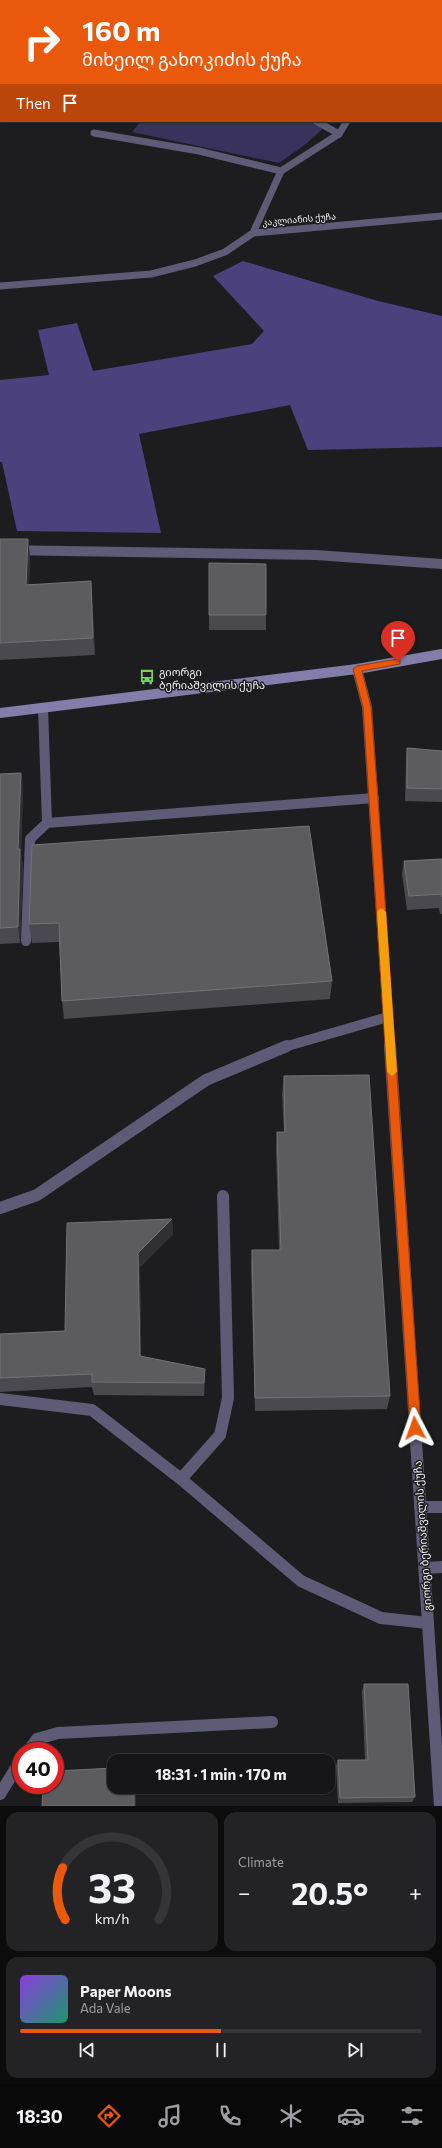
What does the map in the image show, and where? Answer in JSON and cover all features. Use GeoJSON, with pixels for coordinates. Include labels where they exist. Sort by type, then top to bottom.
{"type":"FeatureCollection","features":[{"type":"Feature","properties":{"kind":"main road"},"geometry":{"type":"LineString","coordinates":[[0,713],[357,669],[442,654]]}},
{"type":"Feature","properties":{"kind":"street"},"geometry":{"type":"LineString","coordinates":[[318,122],[339,134]]}},
{"type":"Feature","properties":{"kind":"street"},"geometry":{"type":"LineString","coordinates":[[253,233],[281,171],[339,134],[346,122]]}},
{"type":"Feature","properties":{"kind":"street"},"geometry":{"type":"LineString","coordinates":[[94,133],[199,151],[281,171]]}},
{"type":"Feature","properties":{"kind":"street","name":"კაკლიანის ქუჩა"},"geometry":{"type":"LineString","coordinates":[[0,286],[151,274],[195,263],[225,252],[253,233],[442,216]]}},
{"type":"Feature","properties":{"kind":"street"},"geometry":{"type":"LineString","coordinates":[[0,550],[316,555],[442,564]]}},
{"type":"Feature","properties":{"kind":"street","name":"გიორგი ბერიაშვილის ქუჩა"},"geometry":{"type":"LineString","coordinates":[[357,669],[367,707],[374,798],[440,1806]]}},
{"type":"Feature","properties":{"kind":"street"},"geometry":{"type":"LineString","coordinates":[[43,708],[47,823]]}},
{"type":"Feature","properties":{"kind":"street"},"geometry":{"type":"LineString","coordinates":[[26,941],[30,839],[47,823],[374,798]]}},
{"type":"Feature","properties":{"kind":"street"},"geometry":{"type":"LineString","coordinates":[[0,1208],[37,1195],[206,1080],[292,1044],[388,1017]]}},
{"type":"Feature","properties":{"kind":"street"},"geometry":{"type":"LineString","coordinates":[[181,1479],[220,1435],[228,1398],[222,1196]]}},
{"type":"Feature","properties":{"kind":"street"},"geometry":{"type":"LineString","coordinates":[[0,1399],[92,1410],[181,1479],[301,1581],[381,1618],[428,1623]]}},
{"type":"Feature","properties":{"kind":"street"},"geometry":{"type":"LineString","coordinates":[[420,1507],[442,1507]]}},
{"type":"Feature","properties":{"kind":"street"},"geometry":{"type":"LineString","coordinates":[[425,1568],[442,1568]]}},
{"type":"Feature","properties":{"kind":"street"},"geometry":{"type":"LineString","coordinates":[[35,1742],[37,1739],[58,1733],[272,1722]]}},
{"type":"Feature","properties":{"kind":"street"},"geometry":{"type":"LineString","coordinates":[[0,1794],[12,1775]]}},
{"type":"Feature","properties":{"kind":"shaded area"},"geometry":{"type":"Polygon","coordinates":[[[140,122],[330,122],[306,144],[279,163],[132,132],[140,122]]]}},
{"type":"Feature","properties":{"kind":"shaded area"},"geometry":{"type":"Polygon","coordinates":[[[243,261],[378,301],[442,316],[442,447],[308,450],[290,405],[139,434],[161,533],[17,531],[2,462],[0,462],[0,380],[49,375],[38,330],[77,323],[93,371],[252,344],[264,331],[213,276],[243,261]]]}},
{"type":"Feature","properties":{"kind":"building"},"geometry":{"type":"Polygon","coordinates":[[[0,539],[28,539],[26,585],[91,581],[93,638],[0,643],[0,539]]]}},
{"type":"Feature","properties":{"kind":"building"},"geometry":{"type":"Polygon","coordinates":[[[209,563],[266,564],[266,615],[209,615],[209,563]]]}},
{"type":"Feature","properties":{"kind":"building"},"geometry":{"type":"Polygon","coordinates":[[[407,748],[442,751],[442,789],[407,788],[407,748]]]}},
{"type":"Feature","properties":{"kind":"building"},"geometry":{"type":"Polygon","coordinates":[[[21,773],[18,849],[20,849],[18,927],[0,928],[0,774],[21,773]]]}},
{"type":"Feature","properties":{"kind":"building"},"geometry":{"type":"Polygon","coordinates":[[[309,826],[332,981],[62,1001],[59,923],[29,924],[32,845],[309,826]]]}},
{"type":"Feature","properties":{"kind":"building"},"geometry":{"type":"Polygon","coordinates":[[[442,859],[442,894],[409,896],[404,861],[442,859]]]}},
{"type":"Feature","properties":{"kind":"building"},"geometry":{"type":"Polygon","coordinates":[[[369,1075],[390,1396],[255,1398],[252,1250],[281,1250],[277,1132],[285,1132],[284,1076],[369,1075]]]}},
{"type":"Feature","properties":{"kind":"building"},"geometry":{"type":"Polygon","coordinates":[[[172,1219],[138,1253],[140,1356],[205,1369],[204,1383],[92,1382],[92,1374],[0,1378],[0,1334],[65,1331],[67,1223],[172,1219]]]}},
{"type":"Feature","properties":{"kind":"building"},"geometry":{"type":"Polygon","coordinates":[[[364,1684],[408,1684],[415,1797],[340,1798],[338,1760],[368,1760],[364,1684]]]}},
{"type":"Feature","properties":{"kind":"building"},"geometry":{"type":"Polygon","coordinates":[[[107,1768],[107,1794],[134,1794],[134,1806],[42,1806],[43,1794],[64,1794],[64,1771],[107,1768]]]}},
{"type":"Feature","properties":{"kind":"slow traffic"},"geometry":{"type":"LineString","coordinates":[[381,912],[392,1072]]}},
{"type":"Feature","properties":{"kind":"place","name":"გიორგი ბერიაშვილის ქუჩა"},"geometry":{"type":"Point","coordinates":[147,677]}},
{"type":"Feature","properties":{"kind":"route"},"geometry":{"type":"LineString","coordinates":[[398,662],[357,669],[367,707],[374,798],[415,1428]]}}]}
